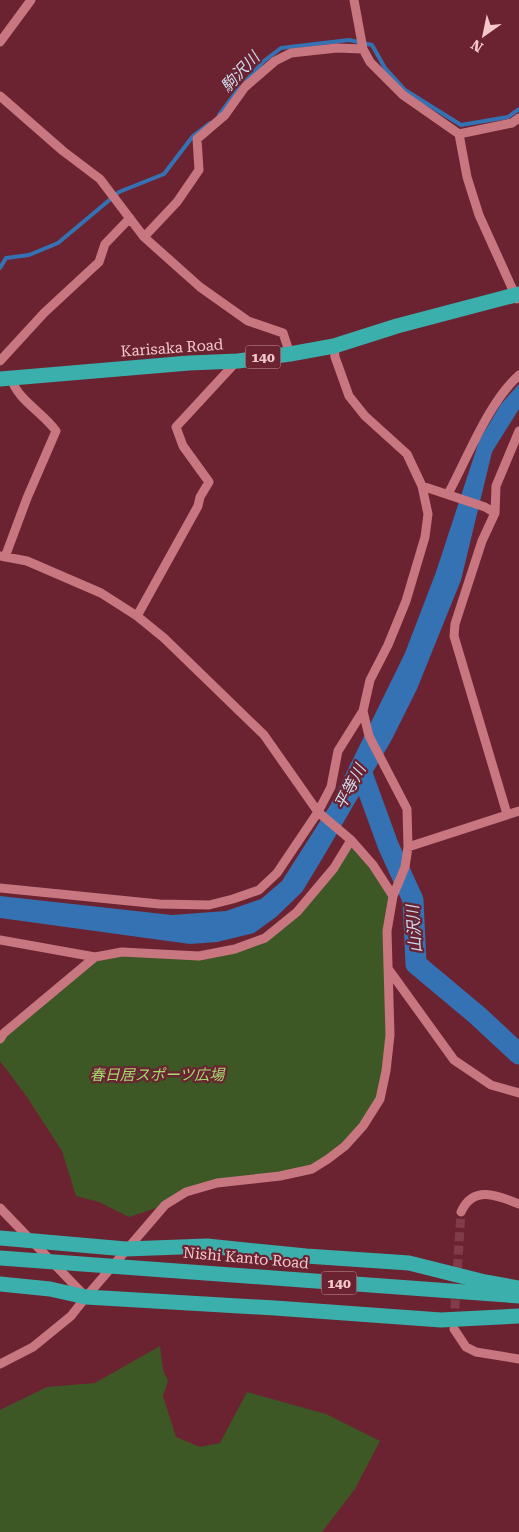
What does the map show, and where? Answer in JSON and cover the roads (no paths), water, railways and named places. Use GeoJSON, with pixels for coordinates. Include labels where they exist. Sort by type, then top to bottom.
{"type":"FeatureCollection","features":[{"type":"Feature","properties":{"kind":"highway","name":"Karisaka Road"},"geometry":{"type":"LineString","coordinates":[[6,379],[179,364],[238,361],[290,354],[334,346],[397,326],[518,297]]}},
{"type":"Feature","properties":{"kind":"highway"},"geometry":{"type":"LineString","coordinates":[[0,1238],[126,1250],[207,1246],[306,1256],[409,1263],[485,1282],[519,1288]]}},
{"type":"Feature","properties":{"kind":"highway","name":"Nishi Kanto Road"},"geometry":{"type":"LineString","coordinates":[[0,1258],[519,1296]]}},
{"type":"Feature","properties":{"kind":"highway"},"geometry":{"type":"LineString","coordinates":[[0,1284],[50,1289],[86,1297],[441,1320],[519,1316]]}},
{"type":"Feature","properties":{"kind":"street"},"geometry":{"type":"LineString","coordinates":[[0,42],[31,0]]}},
{"type":"Feature","properties":{"kind":"street"},"geometry":{"type":"LineString","coordinates":[[354,0],[363,49],[370,62],[403,95],[459,134],[467,177],[479,215],[518,297]]}},
{"type":"Feature","properties":{"kind":"street"},"geometry":{"type":"LineString","coordinates":[[144,237],[177,202],[200,170],[197,139],[225,115],[245,87],[274,61],[291,53],[337,48],[363,49]]}},
{"type":"Feature","properties":{"kind":"street"},"geometry":{"type":"LineString","coordinates":[[0,96],[63,151],[100,179],[144,237],[200,288],[248,322],[283,333],[290,354]]}},
{"type":"Feature","properties":{"kind":"street"},"geometry":{"type":"LineString","coordinates":[[459,134],[512,123],[519,118]]}},
{"type":"Feature","properties":{"kind":"street"},"geometry":{"type":"LineString","coordinates":[[0,361],[44,313],[99,262],[105,244],[130,218]]}},
{"type":"Feature","properties":{"kind":"street"},"geometry":{"type":"LineString","coordinates":[[0,888],[159,904],[208,905],[259,890],[277,873],[318,812],[330,787],[338,751],[363,711],[370,680],[388,645],[406,601],[420,556],[428,514],[422,486],[407,454],[365,416],[349,396],[335,357],[334,346]]}},
{"type":"Feature","properties":{"kind":"street"},"geometry":{"type":"LineString","coordinates":[[136,616],[198,506],[200,496],[209,482],[183,446],[176,427],[238,361]]}},
{"type":"Feature","properties":{"kind":"street"},"geometry":{"type":"LineString","coordinates":[[451,496],[487,417],[507,386],[519,375]]}},
{"type":"Feature","properties":{"kind":"street"},"geometry":{"type":"LineString","coordinates":[[6,379],[25,400],[48,420],[56,431],[2,557],[27,561],[101,593],[136,616],[164,638],[264,735],[318,812],[351,840],[394,893]]}},
{"type":"Feature","properties":{"kind":"street"},"geometry":{"type":"LineString","coordinates":[[507,814],[454,636],[455,624],[482,541],[495,513],[496,486],[519,431]]}},
{"type":"Feature","properties":{"kind":"street"},"geometry":{"type":"LineString","coordinates":[[422,486],[485,507],[495,513]]}},
{"type":"Feature","properties":{"kind":"street"},"geometry":{"type":"LineString","coordinates":[[0,1364],[33,1347],[71,1316],[166,1205],[186,1192],[217,1183],[280,1176],[312,1168],[328,1160],[345,1146],[363,1126],[380,1099],[386,1071],[390,1035],[387,931],[394,893],[405,867],[408,847],[407,809],[369,736],[363,711]]}},
{"type":"Feature","properties":{"kind":"street"},"geometry":{"type":"LineString","coordinates":[[408,847],[519,810]]}},
{"type":"Feature","properties":{"kind":"street"},"geometry":{"type":"LineString","coordinates":[[0,940],[95,957],[122,952],[199,956],[235,949],[265,938],[297,912],[334,868],[351,840]]}},
{"type":"Feature","properties":{"kind":"street"},"geometry":{"type":"LineString","coordinates":[[0,1038],[95,957]]}},
{"type":"Feature","properties":{"kind":"street"},"geometry":{"type":"LineString","coordinates":[[389,970],[454,1060],[491,1084],[519,1093]]}},
{"type":"Feature","properties":{"kind":"street"},"geometry":{"type":"LineString","coordinates":[[461,1212],[465,1203],[485,1194],[501,1196],[519,1204]]}},
{"type":"Feature","properties":{"kind":"street"},"geometry":{"type":"LineString","coordinates":[[0,1208],[86,1297]]}},
{"type":"Feature","properties":{"kind":"street"},"geometry":{"type":"LineString","coordinates":[[454,1329],[466,1347],[476,1352],[519,1359]]}},
{"type":"Feature","properties":{"kind":"water","name":"平等川"},"geometry":{"type":"Polygon","coordinates":[[[519,384],[519,409],[492,452],[461,580],[417,689],[391,741],[302,892],[276,917],[254,933],[217,942],[190,944],[0,918],[0,896],[172,915],[226,911],[261,899],[282,881],[331,804],[405,653],[436,572],[479,441],[501,404],[519,384]]]}},
{"type":"Feature","properties":{"kind":"waterway","name":"駒沢川"},"geometry":{"type":"LineString","coordinates":[[245,82],[264,61],[281,48],[349,40],[372,45],[385,68],[405,90],[461,125],[508,117],[519,109]]}},
{"type":"Feature","properties":{"kind":"waterway","name":"駒沢川"},"geometry":{"type":"LineString","coordinates":[[219,115],[240,87]]}},
{"type":"Feature","properties":{"kind":"waterway","name":"駒沢川"},"geometry":{"type":"LineString","coordinates":[[0,268],[6,258],[29,255],[58,243],[119,192],[164,174],[193,136],[210,123]]}},
{"type":"Feature","properties":{"kind":"waterway","name":"山沢川"},"geometry":{"type":"LineString","coordinates":[[360,768],[388,845],[413,900],[416,964],[477,1015],[519,1054]]}},
{"type":"Feature","properties":{"kind":"tunnel"},"geometry":{"type":"LineString","coordinates":[[454,1322],[461,1212]]}},
{"type":"Feature","properties":{"kind":"park label","name":"春日居スポーツ広場"},"geometry":{"type":"Point","coordinates":[157,1075]}}]}
